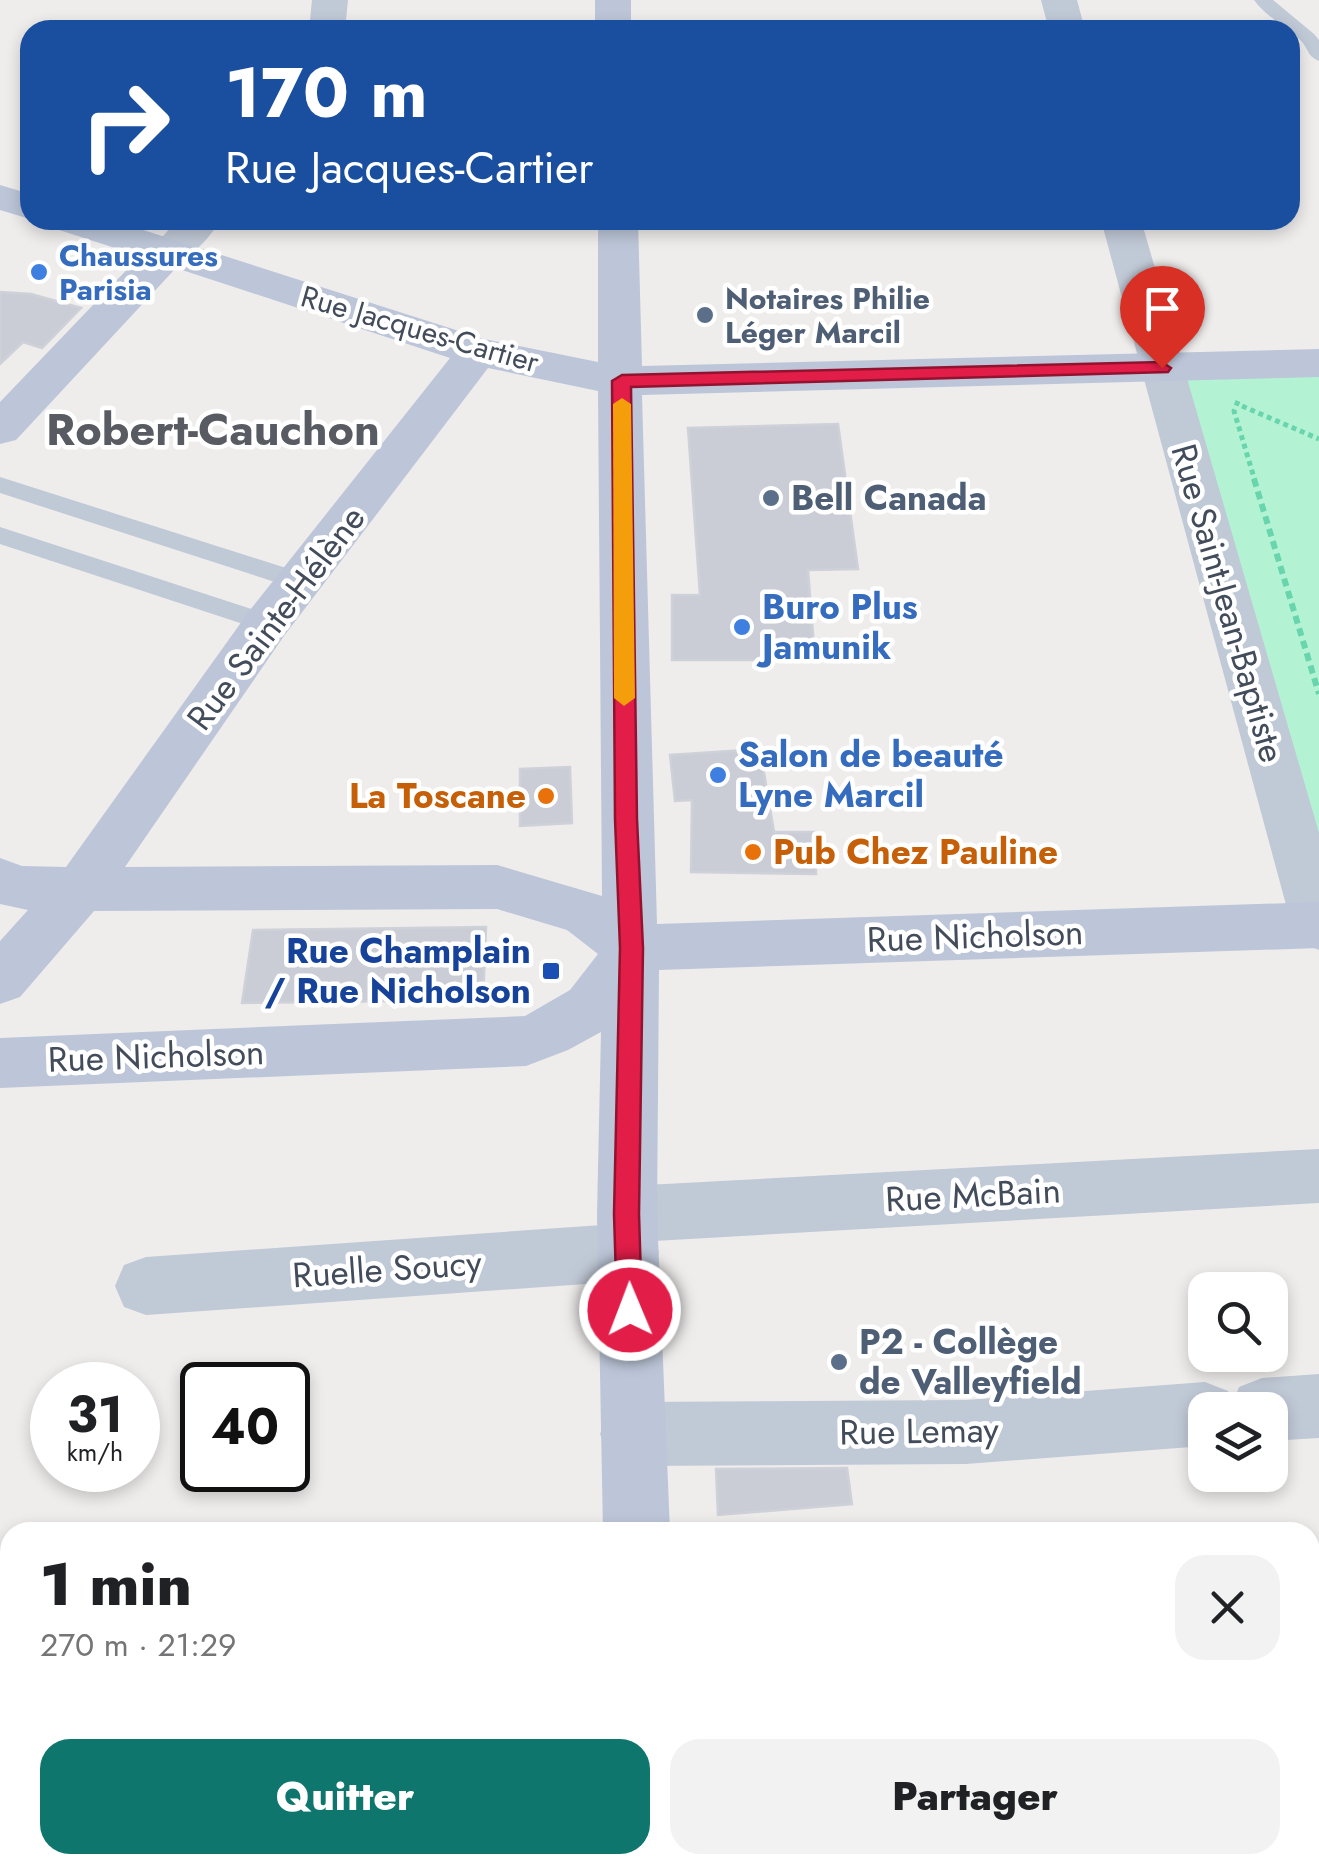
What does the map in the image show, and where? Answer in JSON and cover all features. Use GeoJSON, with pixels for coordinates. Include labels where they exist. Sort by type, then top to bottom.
{"type":"FeatureCollection","features":[{"type":"Feature","properties":{"kind":"street","name":"Rue Jacques-Cartier"},"geometry":{"type":"LineString","coordinates":[[101,230],[478,352],[622,381],[1319,364]]}},
{"type":"Feature","properties":{"kind":"street"},"geometry":{"type":"LineString","coordinates":[[0,430],[191,230]]}},
{"type":"Feature","properties":{"kind":"street"},"geometry":{"type":"LineString","coordinates":[[618,230],[626,819],[632,948],[627,1233],[636,1522]]}},
{"type":"Feature","properties":{"kind":"street","name":"Rue Saint-Jean-Baptiste"},"geometry":{"type":"LineString","coordinates":[[1123,230],[1319,926]]}},
{"type":"Feature","properties":{"kind":"street","name":"Rue Sainte-Hélène"},"geometry":{"type":"LineString","coordinates":[[0,980],[80,889],[300,580],[478,352]]}},
{"type":"Feature","properties":{"kind":"street"},"geometry":{"type":"LineString","coordinates":[[0,880],[18,888],[80,889],[497,887],[584,912],[632,948]]}},
{"type":"Feature","properties":{"kind":"street","name":"Rue Nicholson"},"geometry":{"type":"LineString","coordinates":[[0,1062],[526,1042],[570,1025],[600,999],[632,948],[1319,926]]}},
{"type":"Feature","properties":{"kind":"street","name":"Rue McBain"},"geometry":{"type":"LineString","coordinates":[[627,1233],[1319,1176]]}},
{"type":"Feature","properties":{"kind":"street","name":"Ruelle Soucy"},"geometry":{"type":"LineString","coordinates":[[146,1286],[627,1233]]}},
{"type":"Feature","properties":{"kind":"street"},"geometry":{"type":"LineString","coordinates":[[1288,1408],[1319,1406]]}},
{"type":"Feature","properties":{"kind":"street","name":"Rue Lemay"},"geometry":{"type":"LineString","coordinates":[[633,1434],[966,1432],[1188,1415]]}},
{"type":"Feature","properties":{"kind":"lane"},"geometry":{"type":"LineString","coordinates":[[1264,0],[1284,20]]}},
{"type":"Feature","properties":{"kind":"lane"},"geometry":{"type":"LineString","coordinates":[[1300,28],[1319,55]]}},
{"type":"Feature","properties":{"kind":"lane"},"geometry":{"type":"LineString","coordinates":[[0,485],[300,580]]}},
{"type":"Feature","properties":{"kind":"lane"},"geometry":{"type":"LineString","coordinates":[[0,535],[268,624]]}},
{"type":"Feature","properties":{"kind":"path"},"geometry":{"type":"LineString","coordinates":[[1240,396],[1234,411],[1319,694]]}},
{"type":"Feature","properties":{"kind":"path"},"geometry":{"type":"LineString","coordinates":[[1237,404],[1319,438]]}},
{"type":"Feature","properties":{"kind":"green space"},"geometry":{"type":"Polygon","coordinates":[[[1319,363],[1319,925],[1162,367],[1319,363]]]}},
{"type":"Feature","properties":{"kind":"building"},"geometry":{"type":"Polygon","coordinates":[[[0,292],[31,294],[81,308],[42,348],[23,342],[0,364],[0,292]]]}},
{"type":"Feature","properties":{"kind":"building","name":"Bell Canada"},"geometry":{"type":"Polygon","coordinates":[[[838,424],[858,569],[808,570],[815,660],[672,660],[672,595],[700,595],[688,428],[838,424]]]}},
{"type":"Feature","properties":{"kind":"building"},"geometry":{"type":"Polygon","coordinates":[[[760,749],[774,832],[815,832],[816,874],[691,872],[692,800],[675,801],[670,755],[760,749]]]}},
{"type":"Feature","properties":{"kind":"building","name":"La Toscane"},"geometry":{"type":"Polygon","coordinates":[[[570,767],[572,823],[520,826],[520,769],[570,767]]]}},
{"type":"Feature","properties":{"kind":"building"},"geometry":{"type":"Polygon","coordinates":[[[486,927],[483,1000],[242,1003],[253,930],[486,927]]]}},
{"type":"Feature","properties":{"kind":"building"},"geometry":{"type":"Polygon","coordinates":[[[847,1468],[852,1504],[718,1515],[716,1469],[847,1468]]]}},
{"type":"Feature","properties":{"kind":"slow traffic"},"geometry":{"type":"LineString","coordinates":[[622,404],[624,698]]}},
{"type":"Feature","properties":{"kind":"place","name":"Chaussures Parisia"},"geometry":{"type":"Point","coordinates":[39,272]}},
{"type":"Feature","properties":{"kind":"place","name":"Notaires Philie Léger Marcil"},"geometry":{"type":"Point","coordinates":[705,315]}},
{"type":"Feature","properties":{"kind":"place","name":"Bell Canada"},"geometry":{"type":"Point","coordinates":[771,498]}},
{"type":"Feature","properties":{"kind":"place","name":"Buro Plus Jamunik"},"geometry":{"type":"Point","coordinates":[742,627]}},
{"type":"Feature","properties":{"kind":"place","name":"Salon de beauté Lyne Marcil"},"geometry":{"type":"Point","coordinates":[718,775]}},
{"type":"Feature","properties":{"kind":"place","name":"La Toscane"},"geometry":{"type":"Point","coordinates":[546,796]}},
{"type":"Feature","properties":{"kind":"place","name":"Pub Chez Pauline"},"geometry":{"type":"Point","coordinates":[753,852]}},
{"type":"Feature","properties":{"kind":"place","name":"Rue Champlain / Rue Nicholson"},"geometry":{"type":"Point","coordinates":[551,971]}},
{"type":"Feature","properties":{"kind":"place","name":"P2 - Collège de Valleyfield"},"geometry":{"type":"Point","coordinates":[839,1362]}},
{"type":"Feature","properties":{"kind":"district","name":"Robert-Cauchon"},"geometry":{"type":"Point","coordinates":[213,429]}},
{"type":"Feature","properties":{"kind":"route"},"geometry":{"type":"LineString","coordinates":[[630,1310],[627,1214],[632,948],[626,819],[622,381],[1162,368]]}}]}
